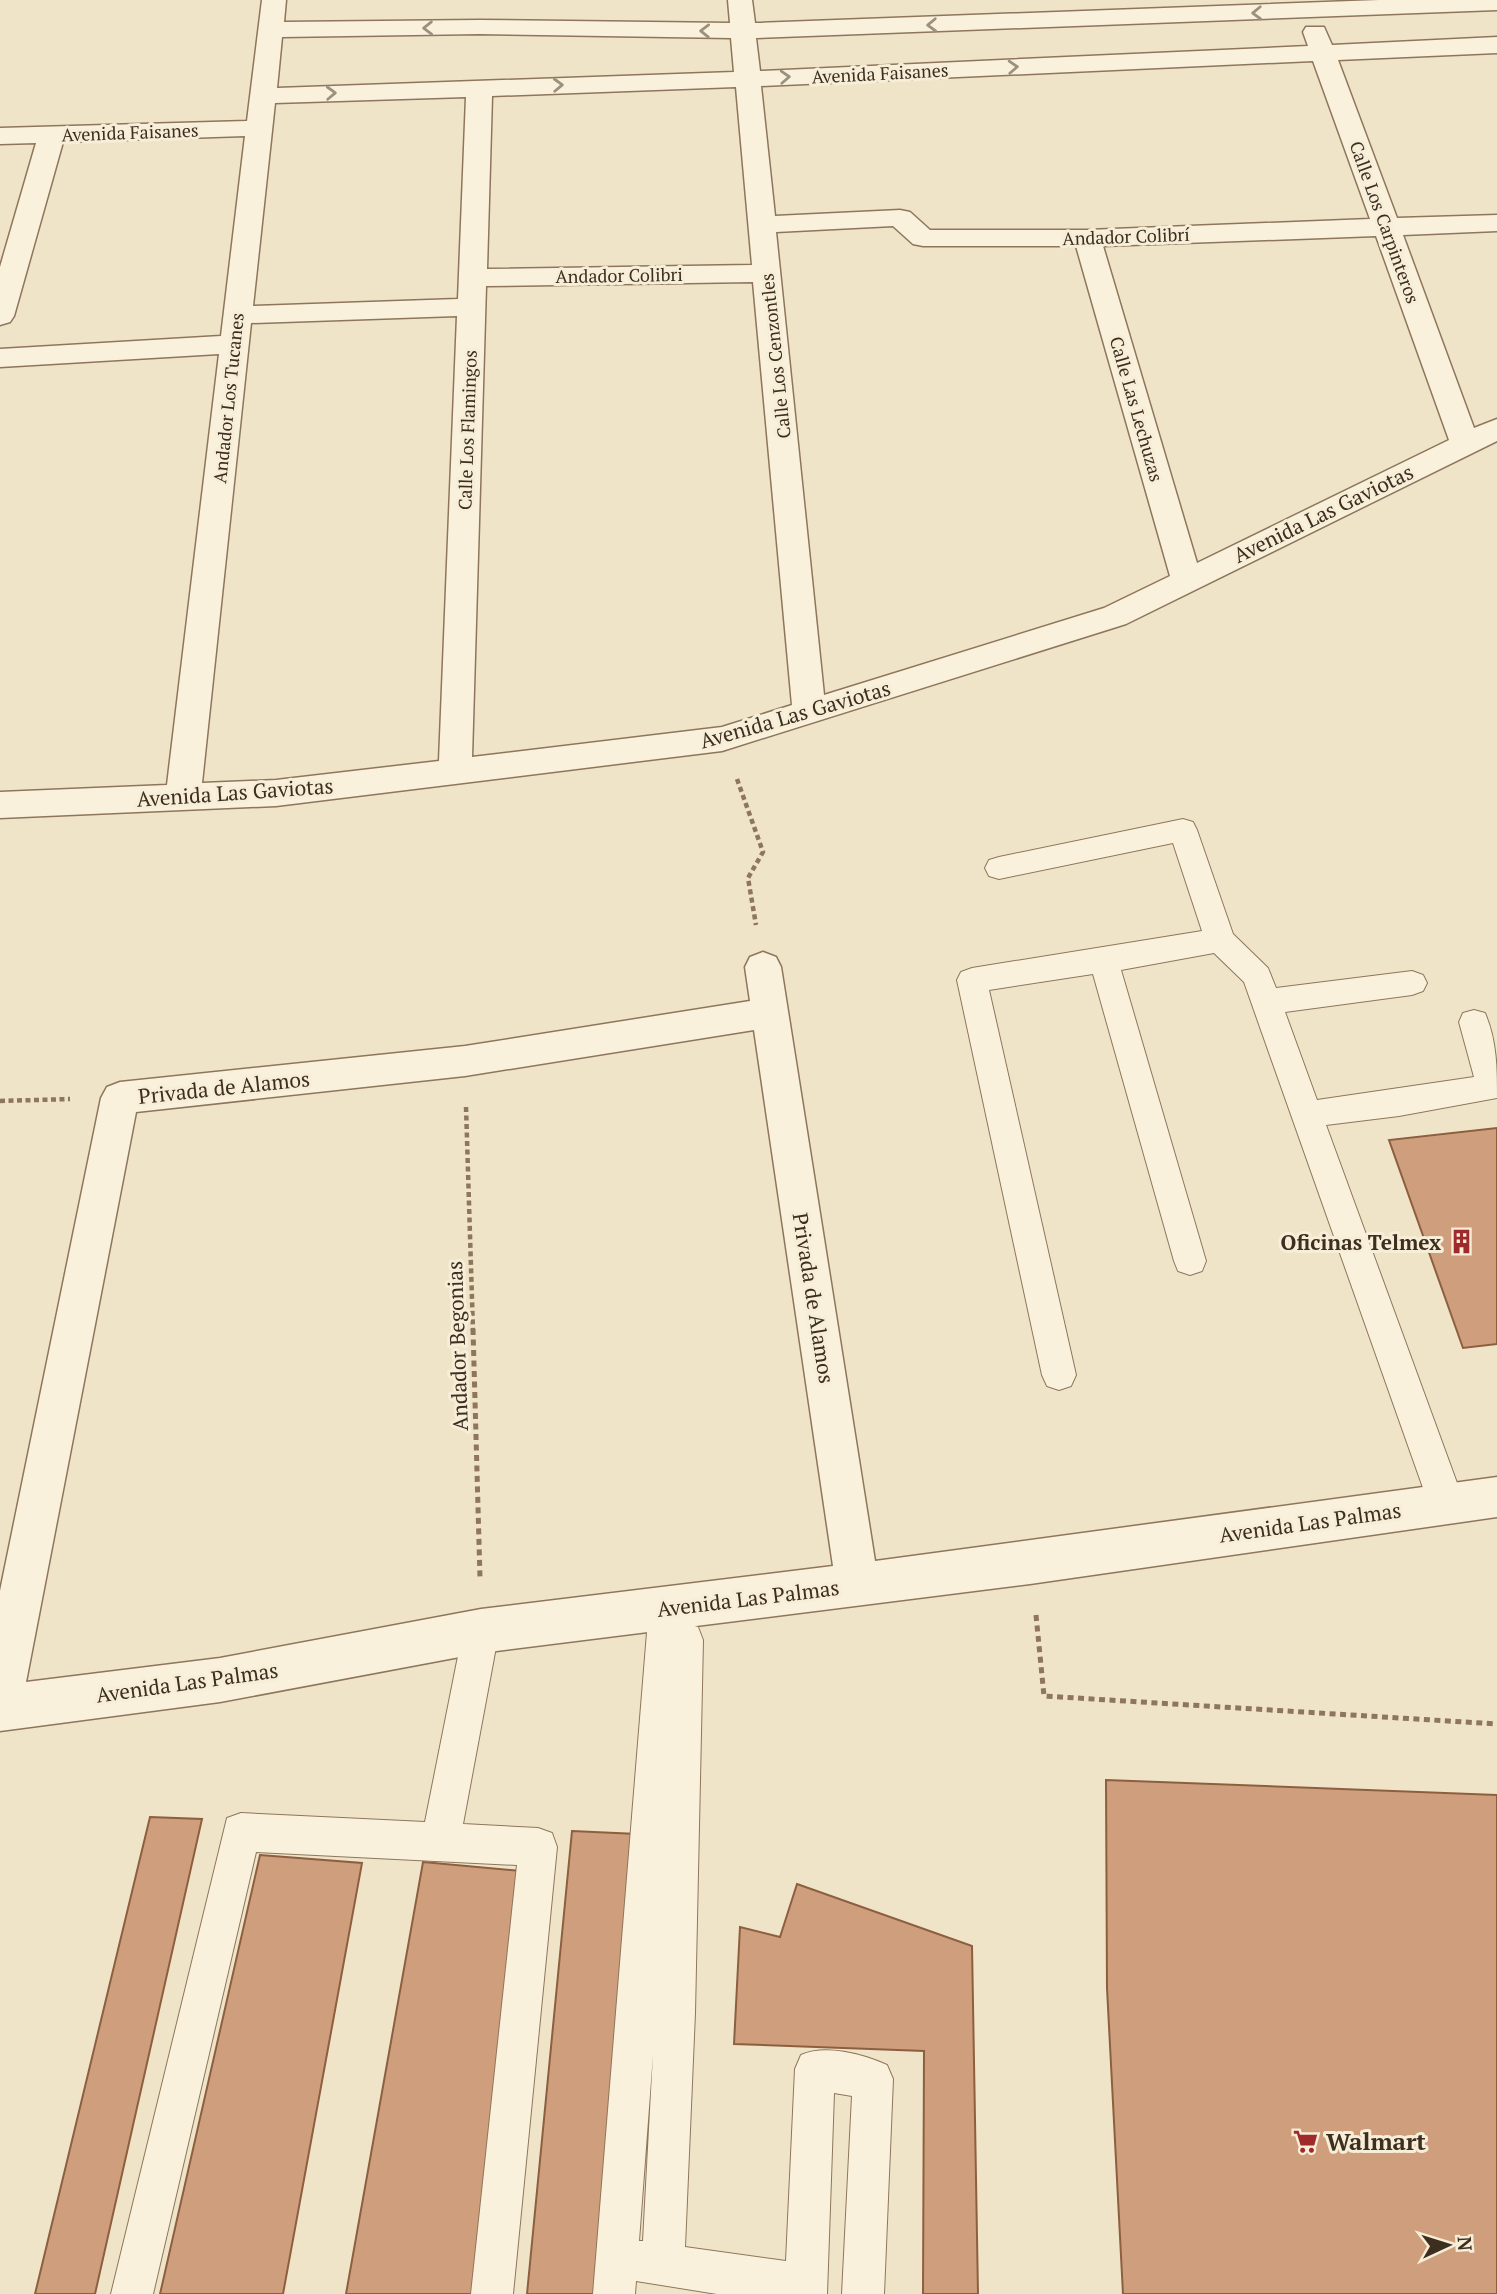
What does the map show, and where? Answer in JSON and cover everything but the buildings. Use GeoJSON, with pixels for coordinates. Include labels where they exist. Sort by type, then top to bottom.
{"type":"FeatureCollection","features":[{"type":"Feature","properties":{"kind":"street","name":"Andador Los Tucanes"},"geometry":{"type":"LineString","coordinates":[[183,797],[274,0]]}},
{"type":"Feature","properties":{"kind":"street"},"geometry":{"type":"LineString","coordinates":[[479,0],[479,27]]}},
{"type":"Feature","properties":{"kind":"street","name":"Calle Los Cenzontles"},"geometry":{"type":"LineString","coordinates":[[740,0],[809,713]]}},
{"type":"Feature","properties":{"kind":"street"},"geometry":{"type":"LineString","coordinates":[[270,30],[479,27],[743,31],[1306,5],[1497,3]]}},
{"type":"Feature","properties":{"kind":"street","name":"Calle Los Carpinteros"},"geometry":{"type":"LineString","coordinates":[[1306,5],[1465,443]]}},
{"type":"Feature","properties":{"kind":"street","name":"Avenida Faisanes"},"geometry":{"type":"LineString","coordinates":[[262,96],[747,79],[1497,45]]}},
{"type":"Feature","properties":{"kind":"street","name":"Calle Los Flamingos"},"geometry":{"type":"LineString","coordinates":[[455,773],[479,88]]}},
{"type":"Feature","properties":{"kind":"street","name":"Avenida Faisanes"},"geometry":{"type":"LineString","coordinates":[[0,136],[259,128]]}},
{"type":"Feature","properties":{"kind":"street"},"geometry":{"type":"LineString","coordinates":[[0,316],[52,134]]}},
{"type":"Feature","properties":{"kind":"street","name":"Andador Colibrí"},"geometry":{"type":"LineString","coordinates":[[762,225],[900,218],[923,238],[1087,238],[1497,223]]}},
{"type":"Feature","properties":{"kind":"street","name":"Calle Las Lechuzas"},"geometry":{"type":"LineString","coordinates":[[1087,238],[1187,581]]}},
{"type":"Feature","properties":{"kind":"street","name":"Andador Colibri"},"geometry":{"type":"LineString","coordinates":[[238,315],[471,292],[767,273]]}},
{"type":"Feature","properties":{"kind":"street"},"geometry":{"type":"LineString","coordinates":[[0,358],[235,344]]}},
{"type":"Feature","properties":{"kind":"street","name":"Avenida Las Gaviotas"},"geometry":{"type":"LineString","coordinates":[[0,805],[276,793],[722,739],[1115,616],[1497,429]]}},
{"type":"Feature","properties":{"kind":"street","name":"Privada de Alamos"},"geometry":{"type":"LineString","coordinates":[[763,967],[857,1584]]}},
{"type":"Feature","properties":{"kind":"street","name":"Privada de Alamos"},"geometry":{"type":"LineString","coordinates":[[0,1701],[120,1098],[465,1061],[770,1013]]}},
{"type":"Feature","properties":{"kind":"street","name":"Avenida Las Palmas"},"geometry":{"type":"LineString","coordinates":[[0,1708],[220,1680],[481,1631],[1031,1563],[1497,1497]]}},
{"type":"Feature","properties":{"kind":"lane"},"geometry":{"type":"LineString","coordinates":[[999,868],[1183,830],[1220,940],[1257,976],[1446,1503]]}},
{"type":"Feature","properties":{"kind":"lane"},"geometry":{"type":"LineString","coordinates":[[1059,1375],[972,980],[1104,961],[1220,940]]}},
{"type":"Feature","properties":{"kind":"lane"},"geometry":{"type":"LineString","coordinates":[[1104,961],[1190,1261]]}},
{"type":"Feature","properties":{"kind":"lane"},"geometry":{"type":"LineString","coordinates":[[1265,1002],[1412,983]]}},
{"type":"Feature","properties":{"kind":"lane"},"geometry":{"type":"LineString","coordinates":[[1306,1114],[1399,1103],[1492,1087],[1474,1022]]}},
{"type":"Feature","properties":{"kind":"lane"},"geometry":{"type":"LineString","coordinates":[[663,2265],[675,2013],[676,1607]]}},
{"type":"Feature","properties":{"kind":"lane"},"geometry":{"type":"LineString","coordinates":[[676,1607],[616,2276],[663,2265],[806,2290],[815,2069],[873,2079],[863,2294]]}},
{"type":"Feature","properties":{"kind":"lane"},"geometry":{"type":"LineString","coordinates":[[441,1840],[481,1631]]}},
{"type":"Feature","properties":{"kind":"lane"},"geometry":{"type":"LineString","coordinates":[[132,2294],[241,1832],[538,1847],[492,2294]]}},
{"type":"Feature","properties":{"kind":"path"},"geometry":{"type":"LineString","coordinates":[[722,739],[763,852],[748,878]]}},
{"type":"Feature","properties":{"kind":"path","name":"Andador Begonias"},"geometry":{"type":"LineString","coordinates":[[465,1061],[481,1631]]}},
{"type":"Feature","properties":{"kind":"path"},"geometry":{"type":"LineString","coordinates":[[0,1101],[120,1098]]}},
{"type":"Feature","properties":{"kind":"path"},"geometry":{"type":"LineString","coordinates":[[1031,1563],[1044,1696],[1497,1724]]}},
{"type":"Feature","properties":{"kind":"place","name":"Oficinas Telmex"},"geometry":{"type":"Point","coordinates":[1461,1242]}},
{"type":"Feature","properties":{"kind":"place","name":"Walmart"},"geometry":{"type":"Point","coordinates":[1306,2141]}}]}
